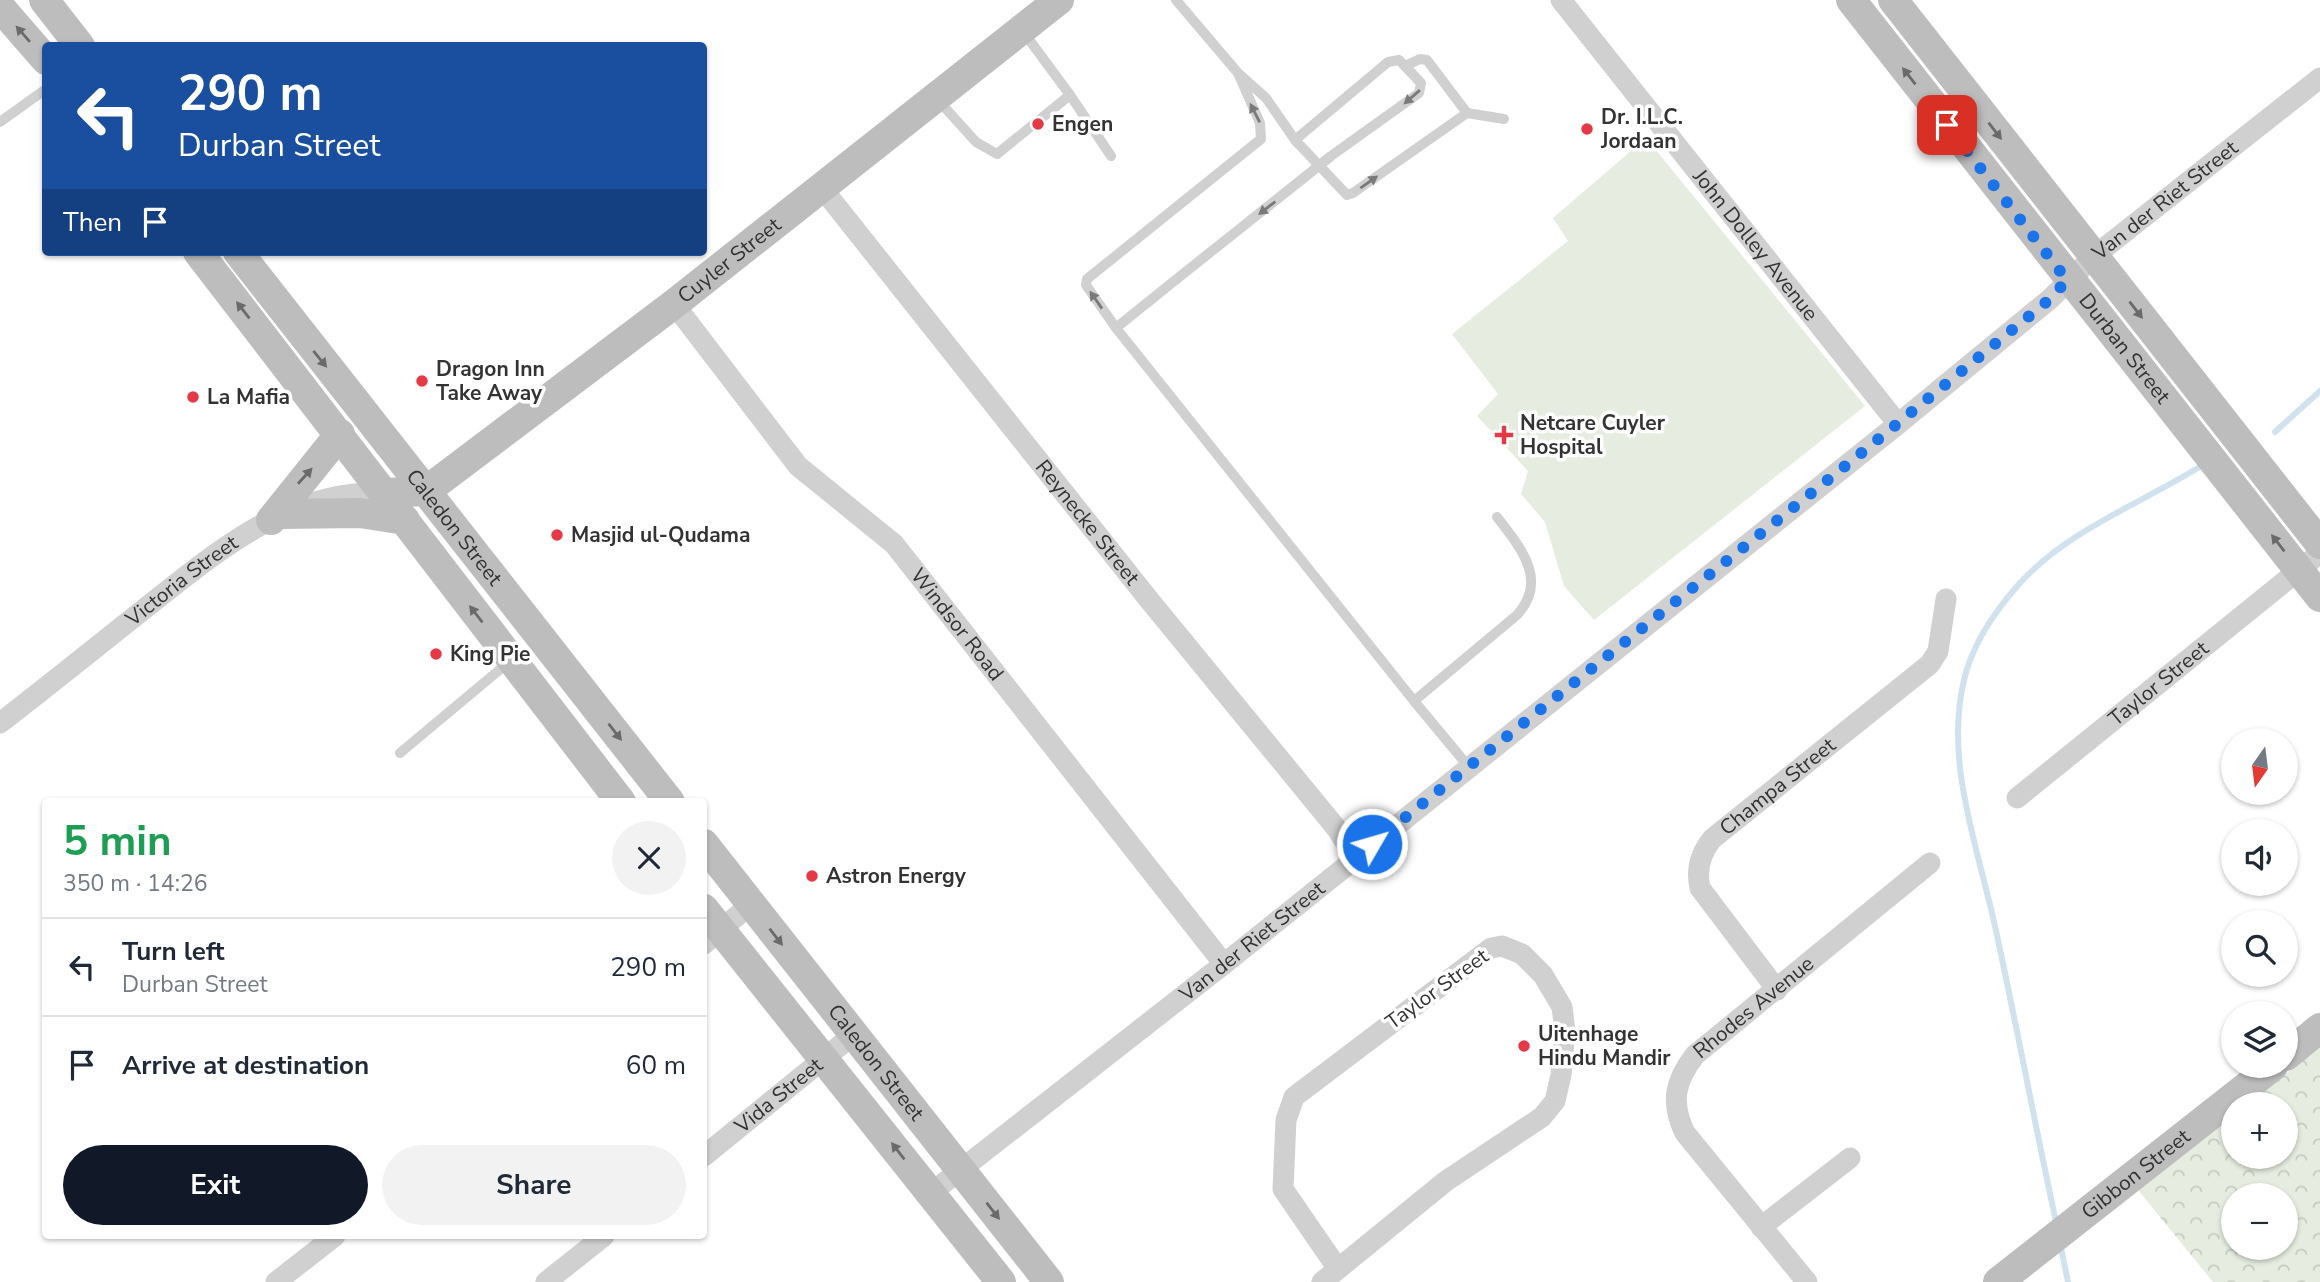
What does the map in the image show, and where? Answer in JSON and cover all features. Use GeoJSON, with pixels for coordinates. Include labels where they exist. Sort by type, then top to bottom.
{"type":"FeatureCollection","features":[{"type":"Feature","properties":{"kind":"main road"},"geometry":{"type":"LineString","coordinates":[[44,0],[77,42]]}},
{"type":"Feature","properties":{"kind":"main road","name":"Cuyler Street"},"geometry":{"type":"LineString","coordinates":[[426,491],[674,304],[1059,0]]}},
{"type":"Feature","properties":{"kind":"main road","name":"Durban Street"},"geometry":{"type":"LineString","coordinates":[[1851,0],[2067,280],[2309,561],[2320,597]]}},
{"type":"Feature","properties":{"kind":"main road","name":"Durban Street"},"geometry":{"type":"LineString","coordinates":[[1893,0],[2320,544]]}},
{"type":"Feature","properties":{"kind":"main road"},"geometry":{"type":"LineString","coordinates":[[0,7],[42,55]]}},
{"type":"Feature","properties":{"kind":"main road","name":"Caledon Street"},"geometry":{"type":"LineString","coordinates":[[201,256],[387,493],[618,798]]}},
{"type":"Feature","properties":{"kind":"main road","name":"Caledon Street"},"geometry":{"type":"LineString","coordinates":[[241,256],[277,306],[667,798]]}},
{"type":"Feature","properties":{"kind":"main road"},"geometry":{"type":"LineString","coordinates":[[276,517],[340,434]]}},
{"type":"Feature","properties":{"kind":"main road"},"geometry":{"type":"LineString","coordinates":[[387,493],[426,491]]}},
{"type":"Feature","properties":{"kind":"main road"},"geometry":{"type":"LineString","coordinates":[[276,517],[360,513],[405,520]]}},
{"type":"Feature","properties":{"kind":"main road","name":"Caledon Street"},"geometry":{"type":"LineString","coordinates":[[707,848],[1049,1282]]}},
{"type":"Feature","properties":{"kind":"main road","name":"Caledon Street"},"geometry":{"type":"LineString","coordinates":[[709,928],[825,1058],[1001,1282]]}},
{"type":"Feature","properties":{"kind":"main road"},"geometry":{"type":"LineString","coordinates":[[2298,1046],[2320,1028]]}},
{"type":"Feature","properties":{"kind":"main road","name":"Gibbon Street"},"geometry":{"type":"LineString","coordinates":[[2002,1281],[2258,1078]]}},
{"type":"Feature","properties":{"kind":"street","name":"John Dolley Avenue"},"geometry":{"type":"LineString","coordinates":[[1561,0],[1898,424]]}},
{"type":"Feature","properties":{"kind":"street","name":"Van der Riet Street"},"geometry":{"type":"LineString","coordinates":[[931,1193],[1224,964],[1898,424],[2050,299],[2093,257],[2320,78]]}},
{"type":"Feature","properties":{"kind":"street","name":"Reynecke Street"},"geometry":{"type":"LineString","coordinates":[[822,188],[1166,622],[1336,829],[1355,858]]}},
{"type":"Feature","properties":{"kind":"street","name":"Windsor Road"},"geometry":{"type":"LineString","coordinates":[[674,304],[798,467],[894,544],[1224,964]]}},
{"type":"Feature","properties":{"kind":"street","name":"Victoria Street"},"geometry":{"type":"LineString","coordinates":[[0,723],[236,538],[276,517],[343,494],[387,493]]}},
{"type":"Feature","properties":{"kind":"street","name":"Taylor Street"},"geometry":{"type":"LineString","coordinates":[[2017,798],[2309,561]]}},
{"type":"Feature","properties":{"kind":"street","name":"Champa Street"},"geometry":{"type":"LineString","coordinates":[[1777,990],[1700,888],[1698,873],[1703,852],[1712,839],[1930,664],[1938,651],[1946,599]]}},
{"type":"Feature","properties":{"kind":"street","name":"Rhodes Avenue"},"geometry":{"type":"LineString","coordinates":[[1807,1282],[1685,1133],[1677,1114],[1675,1090],[1684,1069],[1695,1055],[1930,863]]}},
{"type":"Feature","properties":{"kind":"street"},"geometry":{"type":"LineString","coordinates":[[709,928],[751,904]]}},
{"type":"Feature","properties":{"kind":"street","name":"Taylor Street"},"geometry":{"type":"LineString","coordinates":[[1502,946],[1522,954],[1543,975],[1562,1007],[1565,1031],[1561,1075],[1550,1109],[1446,1181],[1330,1276],[1283,1189],[1286,1120],[1294,1097],[1491,948],[1502,946]]}},
{"type":"Feature","properties":{"kind":"street","name":"Vida Street"},"geometry":{"type":"LineString","coordinates":[[707,1154],[853,1035]]}},
{"type":"Feature","properties":{"kind":"street"},"geometry":{"type":"LineString","coordinates":[[1761,1227],[1850,1158]]}},
{"type":"Feature","properties":{"kind":"street"},"geometry":{"type":"LineString","coordinates":[[276,1282],[331,1239]]}},
{"type":"Feature","properties":{"kind":"street"},"geometry":{"type":"LineString","coordinates":[[546,1282],[600,1239]]}},
{"type":"Feature","properties":{"kind":"lane"},"geometry":{"type":"LineString","coordinates":[[1176,0],[1238,73],[1266,98],[1294,140],[1320,165],[1338,188],[1352,194],[1467,113]]}},
{"type":"Feature","properties":{"kind":"lane"},"geometry":{"type":"LineString","coordinates":[[1022,29],[1111,156]]}},
{"type":"Feature","properties":{"kind":"lane"},"geometry":{"type":"LineString","coordinates":[[1405,66],[1420,59],[1427,60],[1467,113],[1504,119]]}},
{"type":"Feature","properties":{"kind":"lane"},"geometry":{"type":"LineString","coordinates":[[1116,328],[1320,165],[1419,93],[1421,83],[1399,60],[1388,62],[1294,140]]}},
{"type":"Feature","properties":{"kind":"lane"},"geometry":{"type":"LineString","coordinates":[[1238,73],[1260,123],[1261,139],[1087,279],[1086,285],[1116,328],[1468,766]]}},
{"type":"Feature","properties":{"kind":"lane"},"geometry":{"type":"LineString","coordinates":[[0,122],[42,92]]}},
{"type":"Feature","properties":{"kind":"lane"},"geometry":{"type":"LineString","coordinates":[[936,97],[975,142],[996,154],[1070,95]]}},
{"type":"Feature","properties":{"kind":"lane"},"geometry":{"type":"LineString","coordinates":[[1414,701],[1517,615],[1530,597],[1532,580],[1528,561],[1497,517]]}},
{"type":"Feature","properties":{"kind":"lane"},"geometry":{"type":"LineString","coordinates":[[400,753],[511,660]]}},
{"type":"Feature","properties":{"kind":"green space"},"geometry":{"type":"Polygon","coordinates":[[[1646,138],[1865,406],[1594,620],[1564,586],[1545,522],[1521,494],[1528,471],[1477,416],[1498,394],[1452,334],[1568,241],[1553,218],[1646,138]]]}},
{"type":"Feature","properties":{"kind":"green space"},"geometry":{"type":"Polygon","coordinates":[[[2320,1048],[2320,1282],[2213,1282],[2138,1190],[2221,1124],[2221,1169],[2298,1169],[2298,1092],[2263,1092],[2281,1078],[2298,1078],[2298,1065],[2320,1048]]]}},
{"type":"Feature","properties":{"kind":"waterway"},"geometry":{"type":"LineString","coordinates":[[2275,432],[2320,391]]}},
{"type":"Feature","properties":{"kind":"waterway"},"geometry":{"type":"LineString","coordinates":[[2056,1222],[1996,931],[1966,806],[1958,743],[1964,680],[1979,641],[1994,617],[2019,584],[2038,565],[2082,533],[2201,466]]}},
{"type":"Feature","properties":{"kind":"waterway"},"geometry":{"type":"LineString","coordinates":[[2061,1248],[2068,1282]]}},
{"type":"Feature","properties":{"kind":"place","name":"Engen"},"geometry":{"type":"Point","coordinates":[1038,124]}},
{"type":"Feature","properties":{"kind":"place","name":"Dr. I.L.C. Jordaan"},"geometry":{"type":"Point","coordinates":[1587,129]}},
{"type":"Feature","properties":{"kind":"place","name":"Dragon Inn Take Away"},"geometry":{"type":"Point","coordinates":[422,381]}},
{"type":"Feature","properties":{"kind":"place","name":"La Mafia"},"geometry":{"type":"Point","coordinates":[193,397]}},
{"type":"Feature","properties":{"kind":"place","name":"Netcare Cuyler Hospital"},"geometry":{"type":"Point","coordinates":[1504,435]}},
{"type":"Feature","properties":{"kind":"place","name":"Masjid ul-Qudama"},"geometry":{"type":"Point","coordinates":[557,535]}},
{"type":"Feature","properties":{"kind":"place","name":"King Pie"},"geometry":{"type":"Point","coordinates":[436,654]}},
{"type":"Feature","properties":{"kind":"place","name":"Astron Energy"},"geometry":{"type":"Point","coordinates":[812,876]}},
{"type":"Feature","properties":{"kind":"place","name":"Uitenhage Hindu Mandir"},"geometry":{"type":"Point","coordinates":[1524,1046]}},
{"type":"Feature","properties":{"kind":"route"},"geometry":{"type":"LineString","coordinates":[[1372,844],[1921,405],[2050,299],[2067,280],[1947,125]]}}]}
